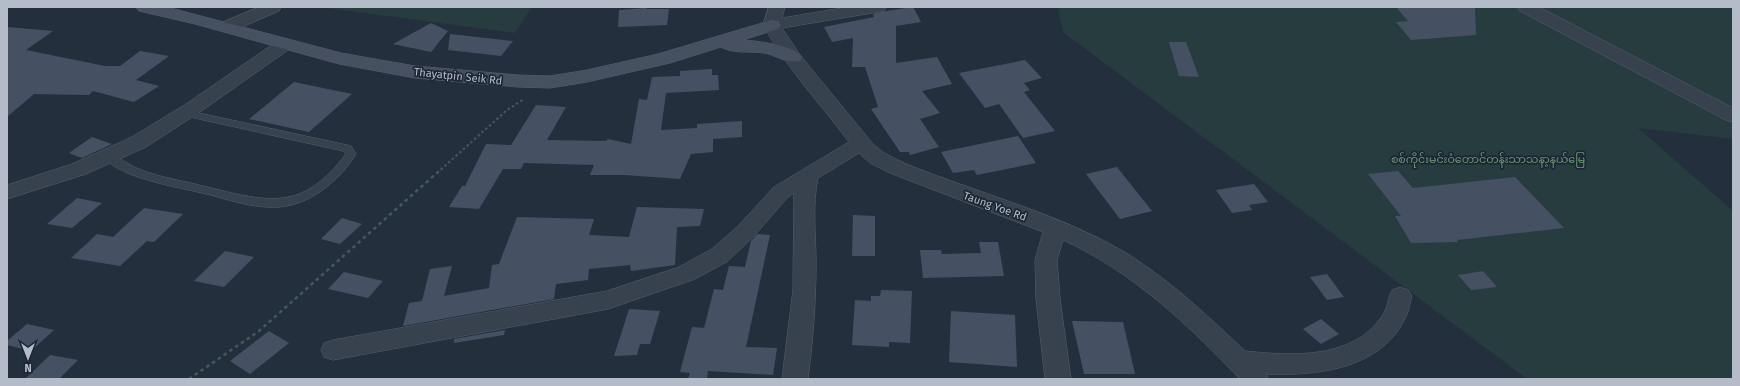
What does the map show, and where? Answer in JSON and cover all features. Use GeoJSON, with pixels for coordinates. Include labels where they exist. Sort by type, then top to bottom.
{"type":"FeatureCollection","features":[{"type":"Feature","properties":{"kind":"street","name":"Thayatpin Seik Rd"},"geometry":{"type":"LineString","coordinates":[[145,7],[228,27],[284,44],[339,58],[415,72],[478,79],[550,82],[587,76],[663,59],[716,43],[775,16]]}},
{"type":"Feature","properties":{"kind":"street"},"geometry":{"type":"LineString","coordinates":[[228,27],[273,7]]}},
{"type":"Feature","properties":{"kind":"street"},"geometry":{"type":"LineString","coordinates":[[775,16],[878,7]]}},
{"type":"Feature","properties":{"kind":"street"},"geometry":{"type":"LineString","coordinates":[[1526,7],[1733,116]]}},
{"type":"Feature","properties":{"kind":"street","name":"Taung Yoe Rd"},"geometry":{"type":"LineString","coordinates":[[775,16],[784,48],[793,57],[861,143],[874,155],[891,165],[963,194],[1055,228],[1100,249],[1136,270],[1184,308],[1246,372]]}},
{"type":"Feature","properties":{"kind":"street"},"geometry":{"type":"LineString","coordinates":[[716,43],[768,48],[793,57]]}},
{"type":"Feature","properties":{"kind":"street"},"geometry":{"type":"LineString","coordinates":[[7,192],[79,169],[139,142],[185,113],[284,44]]}},
{"type":"Feature","properties":{"kind":"street"},"geometry":{"type":"LineString","coordinates":[[333,350],[608,300],[687,273],[720,255],[746,231],[781,192],[808,174],[861,143]]}},
{"type":"Feature","properties":{"kind":"street"},"geometry":{"type":"LineString","coordinates":[[795,379],[803,312],[805,260],[804,210],[808,174]]}},
{"type":"Feature","properties":{"kind":"street"},"geometry":{"type":"LineString","coordinates":[[1055,228],[1046,260],[1048,299],[1058,379]]}},
{"type":"Feature","properties":{"kind":"street"},"geometry":{"type":"LineString","coordinates":[[1246,372],[1275,366],[1298,365],[1347,357],[1364,349],[1378,338],[1388,327],[1395,316],[1400,296]]}},
{"type":"Feature","properties":{"kind":"lane"},"geometry":{"type":"LineString","coordinates":[[108,156],[122,166],[152,178],[242,199],[276,203],[290,202],[304,196],[343,166],[351,154],[347,148],[185,113]]}},
{"type":"Feature","properties":{"kind":"path"},"geometry":{"type":"LineString","coordinates":[[189,379],[259,331],[507,110],[550,82]]}},
{"type":"Feature","properties":{"kind":"green space"},"geometry":{"type":"Polygon","coordinates":[[[319,7],[532,7],[515,33],[319,7]]]}},
{"type":"Feature","properties":{"kind":"green space","name":"စစ်ကိုင်းမင်းဝံတောင်တန်းသာသနာ့နယ်မြေ"},"geometry":{"type":"Polygon","coordinates":[[[1058,7],[1733,7],[1733,139],[1638,128],[1733,211],[1733,379],[1527,379],[1063,32],[1058,7]]]}},
{"type":"Feature","properties":{"kind":"building"},"geometry":{"type":"Polygon","coordinates":[[[913,7],[921,22],[896,26],[896,63],[937,57],[952,84],[922,91],[940,113],[920,119],[939,147],[910,155],[909,152],[900,152],[871,109],[878,107],[865,67],[852,67],[853,38],[832,42],[824,27],[874,17],[873,14],[886,11],[913,7]]]}},
{"type":"Feature","properties":{"kind":"building"},"geometry":{"type":"Polygon","coordinates":[[[1396,7],[1475,7],[1476,35],[1411,40],[1396,22],[1408,21],[1396,7]]]}},
{"type":"Feature","properties":{"kind":"building"},"geometry":{"type":"Polygon","coordinates":[[[646,8],[669,9],[667,25],[618,27],[619,10],[646,8]]]}},
{"type":"Feature","properties":{"kind":"building"},"geometry":{"type":"Polygon","coordinates":[[[431,23],[448,31],[431,52],[393,44],[431,23]]]}},
{"type":"Feature","properties":{"kind":"building"},"geometry":{"type":"Polygon","coordinates":[[[7,27],[53,31],[26,50],[105,66],[120,66],[140,51],[169,56],[136,80],[159,86],[134,102],[93,91],[89,95],[34,94],[7,117],[7,27]]]}},
{"type":"Feature","properties":{"kind":"building"},"geometry":{"type":"Polygon","coordinates":[[[450,34],[513,41],[501,56],[448,50],[450,34]]]}},
{"type":"Feature","properties":{"kind":"building"},"geometry":{"type":"Polygon","coordinates":[[[1169,42],[1186,42],[1199,77],[1179,76],[1169,42]]]}},
{"type":"Feature","properties":{"kind":"building"},"geometry":{"type":"Polygon","coordinates":[[[1025,60],[1042,78],[1024,83],[1030,90],[1024,92],[1055,131],[1023,138],[999,104],[985,108],[959,73],[1025,60]]]}},
{"type":"Feature","properties":{"kind":"building"},"geometry":{"type":"Polygon","coordinates":[[[712,69],[712,75],[718,75],[719,90],[666,93],[661,130],[697,128],[697,124],[742,121],[742,137],[713,139],[713,152],[691,154],[680,179],[625,175],[590,175],[594,165],[524,163],[521,169],[503,169],[479,209],[449,207],[462,186],[465,186],[486,144],[511,145],[536,105],[566,107],[547,140],[606,141],[608,139],[631,144],[639,99],[647,100],[652,77],[680,76],[680,71],[712,69]]]}},
{"type":"Feature","properties":{"kind":"building"},"geometry":{"type":"Polygon","coordinates":[[[294,82],[352,94],[309,132],[249,119],[294,82]]]}},
{"type":"Feature","properties":{"kind":"building"},"geometry":{"type":"Polygon","coordinates":[[[1018,136],[1036,163],[977,175],[974,170],[953,173],[941,152],[1018,136]]]}},
{"type":"Feature","properties":{"kind":"building"},"geometry":{"type":"Polygon","coordinates":[[[92,137],[112,144],[82,158],[69,153],[92,137]]]}},
{"type":"Feature","properties":{"kind":"building"},"geometry":{"type":"Polygon","coordinates":[[[1117,167],[1152,211],[1120,219],[1086,174],[1117,167]]]}},
{"type":"Feature","properties":{"kind":"building"},"geometry":{"type":"Polygon","coordinates":[[[1398,171],[1413,188],[1515,177],[1564,228],[1457,240],[1458,242],[1411,243],[1395,216],[1401,216],[1368,174],[1398,171]]]}},
{"type":"Feature","properties":{"kind":"building"},"geometry":{"type":"Polygon","coordinates":[[[1254,184],[1268,202],[1249,205],[1252,210],[1232,213],[1216,190],[1254,184]]]}},
{"type":"Feature","properties":{"kind":"building"},"geometry":{"type":"Polygon","coordinates":[[[77,198],[102,203],[72,228],[47,224],[77,198]]]}},
{"type":"Feature","properties":{"kind":"building"},"geometry":{"type":"Polygon","coordinates":[[[637,207],[704,209],[700,226],[677,227],[675,265],[631,271],[630,265],[589,269],[588,280],[556,284],[554,299],[403,326],[409,303],[422,301],[430,269],[452,266],[444,296],[489,288],[492,265],[499,264],[517,217],[594,219],[589,235],[629,237],[637,207]]]}},
{"type":"Feature","properties":{"kind":"building"},"geometry":{"type":"Polygon","coordinates":[[[144,208],[183,214],[154,242],[147,241],[120,266],[71,258],[97,234],[113,237],[144,208]]]}},
{"type":"Feature","properties":{"kind":"building"},"geometry":{"type":"Polygon","coordinates":[[[853,215],[875,216],[875,256],[852,256],[853,215]]]}},
{"type":"Feature","properties":{"kind":"building"},"geometry":{"type":"Polygon","coordinates":[[[342,218],[362,224],[340,244],[321,239],[342,218]]]}},
{"type":"Feature","properties":{"kind":"building"},"geometry":{"type":"Polygon","coordinates":[[[757,234],[770,235],[746,347],[777,348],[773,375],[708,371],[707,379],[688,379],[690,373],[680,372],[692,327],[704,328],[714,289],[723,290],[729,266],[745,267],[751,241],[757,234]]]}},
{"type":"Feature","properties":{"kind":"building"},"geometry":{"type":"Polygon","coordinates":[[[979,242],[998,242],[1004,276],[923,278],[920,250],[941,250],[942,254],[981,253],[979,242]]]}},
{"type":"Feature","properties":{"kind":"building"},"geometry":{"type":"Polygon","coordinates":[[[225,251],[254,257],[224,287],[194,281],[225,251]]]}},
{"type":"Feature","properties":{"kind":"building"},"geometry":{"type":"Polygon","coordinates":[[[1483,271],[1497,287],[1471,290],[1458,275],[1483,271]]]}},
{"type":"Feature","properties":{"kind":"building"},"geometry":{"type":"Polygon","coordinates":[[[344,272],[383,281],[368,298],[328,289],[344,272]]]}},
{"type":"Feature","properties":{"kind":"building"},"geometry":{"type":"Polygon","coordinates":[[[1327,274],[1344,297],[1327,300],[1310,277],[1327,274]]]}},
{"type":"Feature","properties":{"kind":"building"},"geometry":{"type":"Polygon","coordinates":[[[881,290],[912,291],[910,343],[889,342],[889,347],[852,345],[855,300],[871,301],[871,296],[880,296],[881,290]]]}},
{"type":"Feature","properties":{"kind":"building"},"geometry":{"type":"Polygon","coordinates":[[[629,309],[660,311],[650,344],[640,344],[637,355],[614,356],[629,309]]]}},
{"type":"Feature","properties":{"kind":"building"},"geometry":{"type":"Polygon","coordinates":[[[951,311],[1015,315],[1017,367],[949,362],[951,311]]]}},
{"type":"Feature","properties":{"kind":"building"},"geometry":{"type":"Polygon","coordinates":[[[1321,319],[1339,334],[1321,344],[1303,329],[1321,319]]]}},
{"type":"Feature","properties":{"kind":"building"},"geometry":{"type":"Polygon","coordinates":[[[1072,321],[1123,322],[1135,374],[1084,374],[1072,321]]]}},
{"type":"Feature","properties":{"kind":"building"},"geometry":{"type":"Polygon","coordinates":[[[27,324],[54,330],[31,351],[7,345],[7,341],[27,324]]]}},
{"type":"Feature","properties":{"kind":"building"},"geometry":{"type":"Polygon","coordinates":[[[505,330],[504,335],[454,343],[454,339],[505,330]]]}},
{"type":"Feature","properties":{"kind":"building"},"geometry":{"type":"Polygon","coordinates":[[[269,331],[289,343],[250,374],[230,361],[269,331]]]}},
{"type":"Feature","properties":{"kind":"building"},"geometry":{"type":"Polygon","coordinates":[[[50,355],[78,360],[59,379],[25,379],[50,355]]]}}]}
